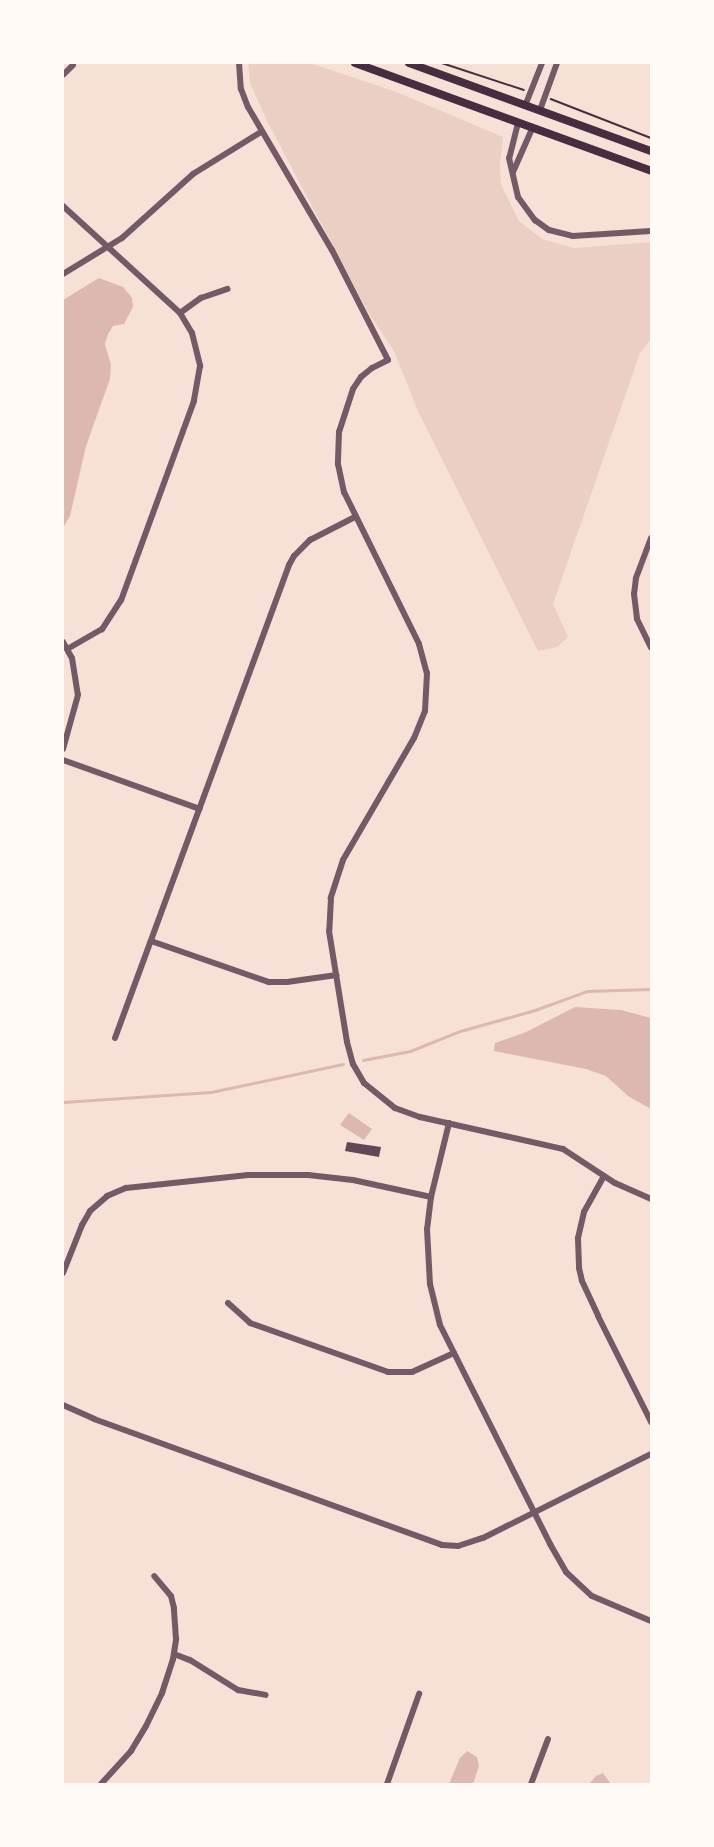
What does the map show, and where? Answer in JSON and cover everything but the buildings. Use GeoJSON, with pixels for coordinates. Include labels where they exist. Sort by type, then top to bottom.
{"type":"FeatureCollection","features":[{"type":"Feature","properties":{"kind":"main road"},"geometry":{"type":"LineString","coordinates":[[354,63],[651,171]]}},
{"type":"Feature","properties":{"kind":"main road"},"geometry":{"type":"LineString","coordinates":[[409,63],[651,151]]}},
{"type":"Feature","properties":{"kind":"street"},"geometry":{"type":"LineString","coordinates":[[239,63],[241,89],[261,132],[332,250],[388,360],[361,377],[353,389],[339,432],[337,449],[341,484],[355,517],[419,644],[427,673],[425,711],[414,738],[343,860],[333,889],[329,931],[346,1042],[353,1064],[364,1083],[395,1108],[563,1149],[638,1196],[651,1199]]}},
{"type":"Feature","properties":{"kind":"street"},"geometry":{"type":"LineString","coordinates":[[525,106],[542,63]]}},
{"type":"Feature","properties":{"kind":"street"},"geometry":{"type":"LineString","coordinates":[[540,110],[557,63]]}},
{"type":"Feature","properties":{"kind":"street"},"geometry":{"type":"LineString","coordinates":[[63,75],[73,65]]}},
{"type":"Feature","properties":{"kind":"street"},"geometry":{"type":"LineString","coordinates":[[518,123],[508,158],[515,188],[523,207],[549,230],[573,236],[651,231]]}},
{"type":"Feature","properties":{"kind":"street"},"geometry":{"type":"LineString","coordinates":[[513,172],[532,129]]}},
{"type":"Feature","properties":{"kind":"street"},"geometry":{"type":"LineString","coordinates":[[63,274],[108,247],[193,174],[261,132]]}},
{"type":"Feature","properties":{"kind":"street"},"geometry":{"type":"LineString","coordinates":[[63,206],[180,313],[192,333],[200,366],[194,401],[121,600],[102,629],[68,650]]}},
{"type":"Feature","properties":{"kind":"street"},"geometry":{"type":"LineString","coordinates":[[180,313],[201,298],[228,289]]}},
{"type":"Feature","properties":{"kind":"street"},"geometry":{"type":"LineString","coordinates":[[115,1038],[279,588],[294,556],[310,540],[355,517]]}},
{"type":"Feature","properties":{"kind":"street"},"geometry":{"type":"LineString","coordinates":[[651,538],[636,578],[634,594],[637,619],[651,648]]}},
{"type":"Feature","properties":{"kind":"street"},"geometry":{"type":"LineString","coordinates":[[63,642],[77,674],[78,695],[63,749]]}},
{"type":"Feature","properties":{"kind":"street"},"geometry":{"type":"LineString","coordinates":[[63,760],[200,809]]}},
{"type":"Feature","properties":{"kind":"street"},"geometry":{"type":"LineString","coordinates":[[151,941],[269,982],[287,982],[337,975]]}},
{"type":"Feature","properties":{"kind":"street"},"geometry":{"type":"LineString","coordinates":[[449,1123],[431,1197],[427,1229],[430,1284],[440,1325],[536,1512],[550,1544],[578,1586],[605,1604],[651,1621]]}},
{"type":"Feature","properties":{"kind":"street"},"geometry":{"type":"LineString","coordinates":[[63,1273],[90,1211],[106,1196],[126,1188],[248,1175],[308,1175],[353,1180],[431,1197]]}},
{"type":"Feature","properties":{"kind":"street"},"geometry":{"type":"LineString","coordinates":[[604,1176],[584,1212],[578,1238],[579,1268],[594,1307],[651,1422]]}},
{"type":"Feature","properties":{"kind":"street"},"geometry":{"type":"LineString","coordinates":[[228,1303],[250,1323],[388,1372],[412,1372],[454,1353]]}},
{"type":"Feature","properties":{"kind":"street"},"geometry":{"type":"LineString","coordinates":[[63,1405],[94,1419],[442,1545],[470,1543],[651,1454]]}},
{"type":"Feature","properties":{"kind":"street"},"geometry":{"type":"LineString","coordinates":[[101,1784],[120,1764],[146,1726],[162,1693],[174,1654],[174,1608],[171,1596],[154,1576]]}},
{"type":"Feature","properties":{"kind":"street"},"geometry":{"type":"LineString","coordinates":[[174,1654],[190,1659],[237,1690],[266,1695]]}},
{"type":"Feature","properties":{"kind":"street"},"geometry":{"type":"LineString","coordinates":[[387,1784],[419,1694]]}},
{"type":"Feature","properties":{"kind":"street"},"geometry":{"type":"LineString","coordinates":[[531,1784],[548,1739]]}},
{"type":"Feature","properties":{"kind":"path"},"geometry":{"type":"LineString","coordinates":[[442,63],[520,88]]}},
{"type":"Feature","properties":{"kind":"path"},"geometry":{"type":"LineString","coordinates":[[554,100],[651,138]]}},
{"type":"Feature","properties":{"kind":"shaded area"},"geometry":{"type":"Polygon","coordinates":[[[248,63],[310,63],[394,91],[503,137],[500,163],[501,184],[519,221],[542,239],[574,248],[651,242],[651,339],[640,353],[553,604],[568,637],[557,647],[538,651],[418,411],[394,351],[368,312],[268,123],[250,83],[248,63]]]}},
{"type":"Feature","properties":{"kind":"shaded area"},"geometry":{"type":"Polygon","coordinates":[[[99,278],[123,287],[132,298],[133,307],[124,324],[113,326],[108,334],[105,344],[111,365],[110,379],[86,446],[70,516],[63,528],[63,300],[99,278]]]}},
{"type":"Feature","properties":{"kind":"shaded area"},"geometry":{"type":"Polygon","coordinates":[[[575,1007],[621,1010],[651,1018],[651,1109],[628,1096],[606,1076],[586,1069],[494,1051],[495,1043],[526,1032],[575,1007]]]}},
{"type":"Feature","properties":{"kind":"shaded area"},"geometry":{"type":"Polygon","coordinates":[[[349,1113],[372,1129],[364,1140],[340,1125],[349,1113]]]}},
{"type":"Feature","properties":{"kind":"shaded area"},"geometry":{"type":"Polygon","coordinates":[[[467,1751],[477,1757],[479,1766],[473,1784],[449,1784],[460,1758],[467,1751]]]}},
{"type":"Feature","properties":{"kind":"shaded area"},"geometry":{"type":"Polygon","coordinates":[[[603,1773],[611,1784],[589,1784],[596,1776],[603,1773]]]}},
{"type":"Feature","properties":{"kind":"waterway"},"geometry":{"type":"LineString","coordinates":[[363,1060],[410,1051],[460,1031],[535,1010],[587,991],[651,989]]}},
{"type":"Feature","properties":{"kind":"waterway"},"geometry":{"type":"LineString","coordinates":[[63,1102],[211,1092],[343,1064]]}}]}
